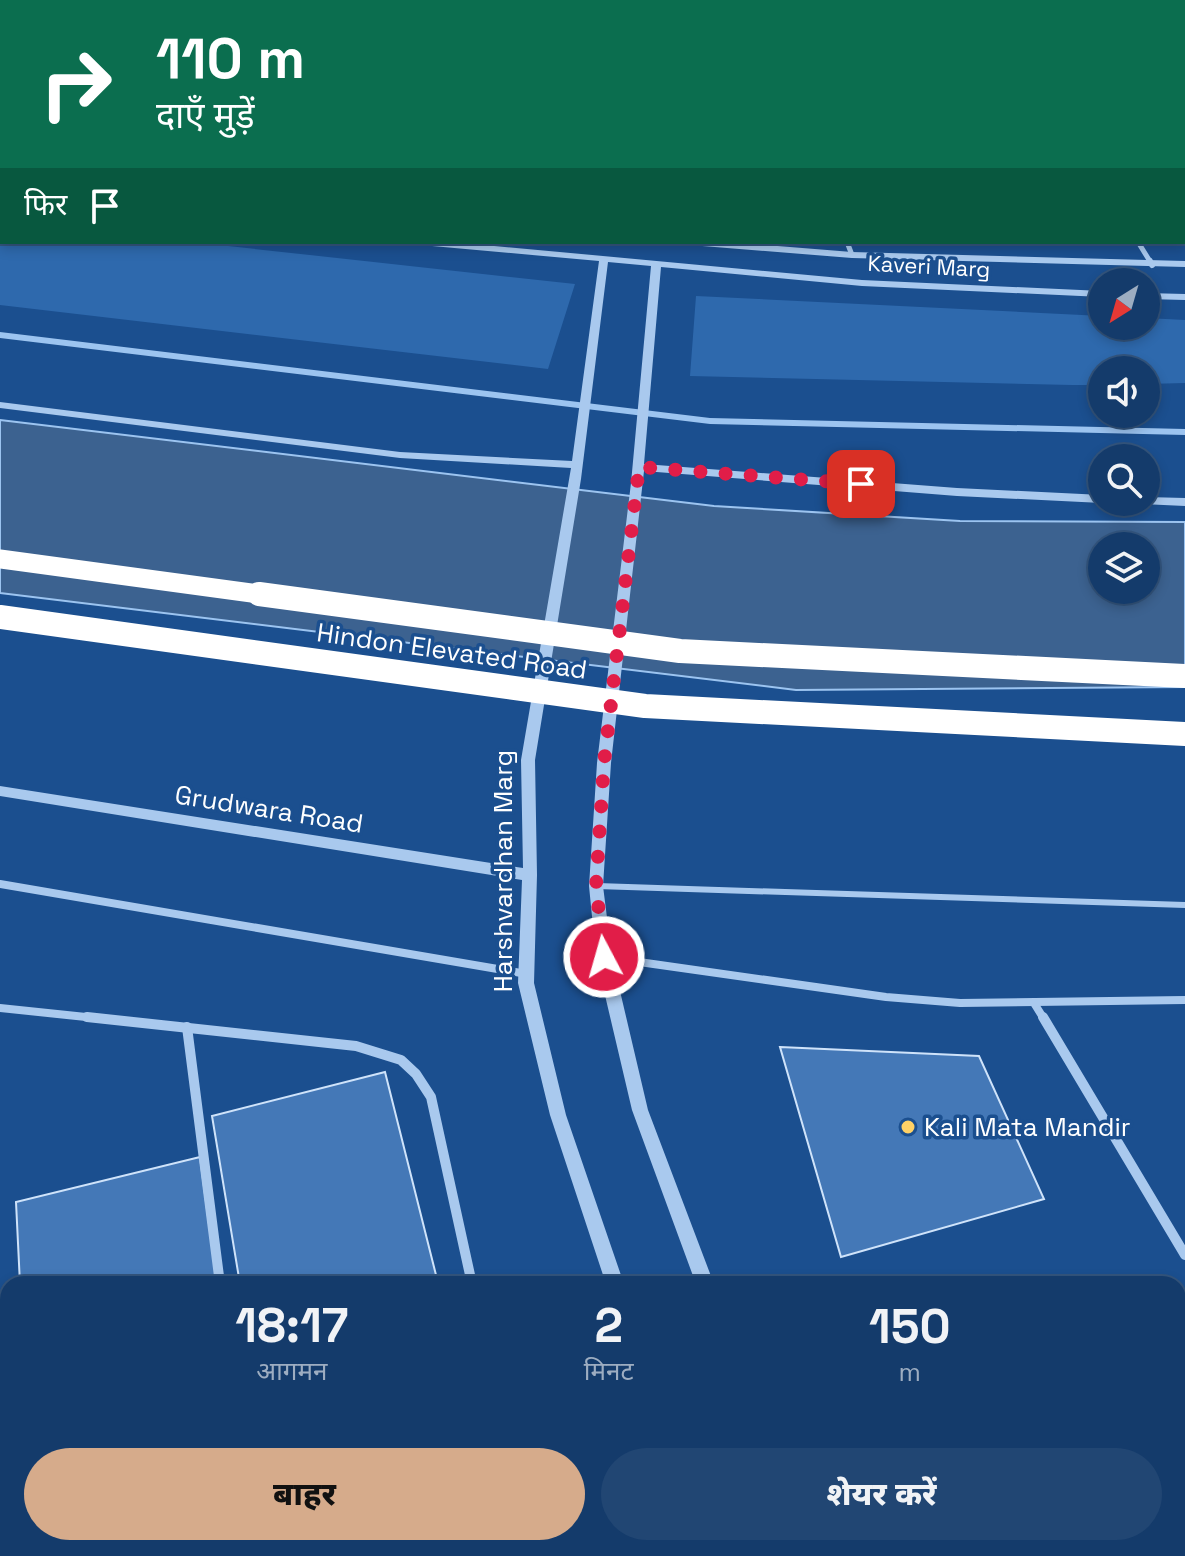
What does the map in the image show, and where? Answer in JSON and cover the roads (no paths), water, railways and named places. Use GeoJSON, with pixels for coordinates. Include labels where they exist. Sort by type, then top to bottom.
{"type":"FeatureCollection","features":[{"type":"Feature","properties":{"kind":"highway","name":"Hindon Elevated Road"},"geometry":{"type":"LineString","coordinates":[[0,559],[680,651],[1185,676]]}},
{"type":"Feature","properties":{"kind":"highway","name":"Hindon Elevated Road"},"geometry":{"type":"LineString","coordinates":[[0,617],[645,706],[1185,734]]}},
{"type":"Feature","properties":{"kind":"street","name":"Kaveri Marg"},"geometry":{"type":"LineString","coordinates":[[443,244],[862,283],[1088,293]]}},
{"type":"Feature","properties":{"kind":"street","name":"Kaveri Marg"},"geometry":{"type":"LineString","coordinates":[[715,244],[852,255],[1185,264]]}},
{"type":"Feature","properties":{"kind":"street"},"geometry":{"type":"LineString","coordinates":[[848,244],[852,255]]}},
{"type":"Feature","properties":{"kind":"street"},"geometry":{"type":"LineString","coordinates":[[1139,244],[1152,265]]}},
{"type":"Feature","properties":{"kind":"street","name":"Harshvardhan Marg"},"geometry":{"type":"LineString","coordinates":[[604,259],[576,472],[528,760],[530,875],[526,983],[558,1115],[612,1276]]}},
{"type":"Feature","properties":{"kind":"street"},"geometry":{"type":"LineString","coordinates":[[656,264],[639,467],[604,763],[596,886],[604,957],[640,1110],[702,1276]]}},
{"type":"Feature","properties":{"kind":"street"},"geometry":{"type":"LineString","coordinates":[[1160,296],[1185,297]]}},
{"type":"Feature","properties":{"kind":"street"},"geometry":{"type":"LineString","coordinates":[[0,405],[400,455],[576,472]]}},
{"type":"Feature","properties":{"kind":"street"},"geometry":{"type":"LineString","coordinates":[[639,467],[957,492],[1088,498]]}},
{"type":"Feature","properties":{"kind":"street"},"geometry":{"type":"LineString","coordinates":[[1160,501],[1185,502]]}},
{"type":"Feature","properties":{"kind":"street","name":"Grudwara Road"},"geometry":{"type":"LineString","coordinates":[[0,791],[530,875]]}},
{"type":"Feature","properties":{"kind":"street"},"geometry":{"type":"LineString","coordinates":[[0,884],[527,974]]}},
{"type":"Feature","properties":{"kind":"street"},"geometry":{"type":"LineString","coordinates":[[604,957],[886,997],[960,1003],[1185,1000]]}},
{"type":"Feature","properties":{"kind":"street"},"geometry":{"type":"LineString","coordinates":[[1034,1003],[1185,1255]]}},
{"type":"Feature","properties":{"kind":"street"},"geometry":{"type":"LineString","coordinates":[[0,1008],[356,1046],[398,1056],[420,1077],[431,1097],[470,1276]]}},
{"type":"Feature","properties":{"kind":"street"},"geometry":{"type":"LineString","coordinates":[[187,1027],[219,1276]]}},
{"type":"Feature","properties":{"kind":"lane"},"geometry":{"type":"LineString","coordinates":[[596,886],[1185,905]]}},
{"type":"Feature","properties":{"kind":"waterway"},"geometry":{"type":"LineString","coordinates":[[0,335],[710,421],[1185,432]]}},
{"type":"Feature","properties":{"kind":"place","name":"Kali Mata Mandir"},"geometry":{"type":"Point","coordinates":[908,1127]}}]}
